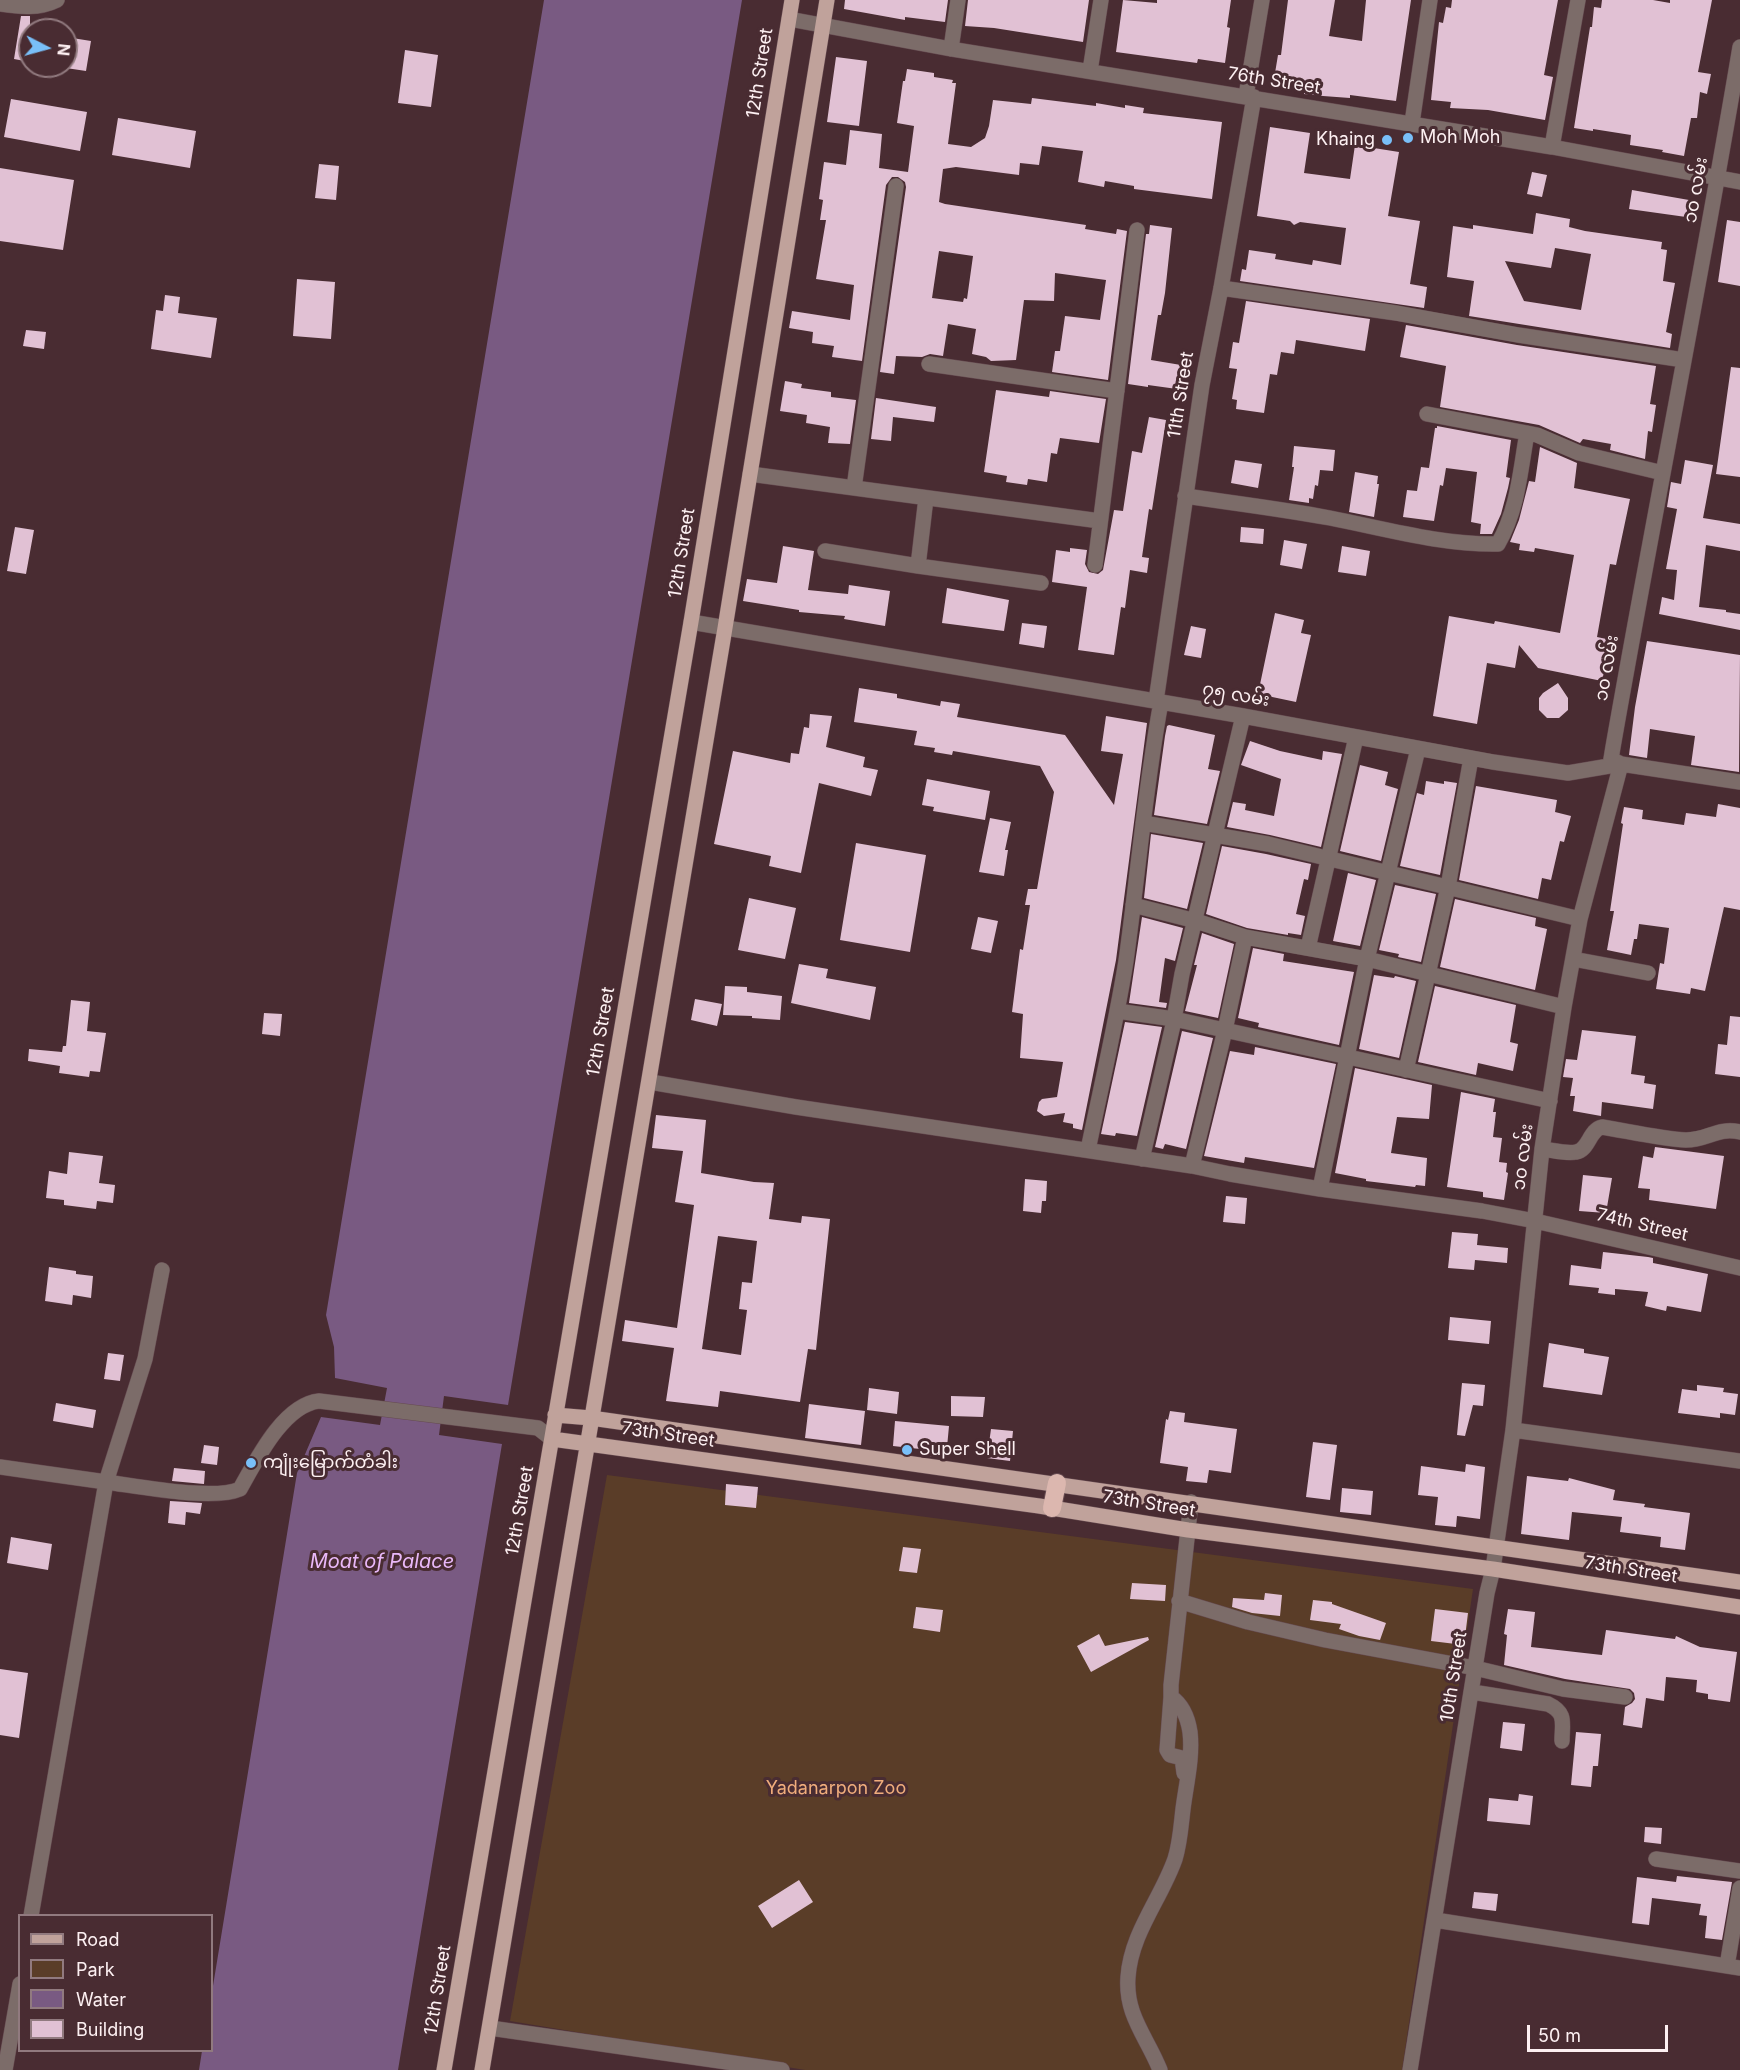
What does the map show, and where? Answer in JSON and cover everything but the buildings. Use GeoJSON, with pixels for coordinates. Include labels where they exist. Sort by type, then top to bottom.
{"type":"FeatureCollection","features":[{"type":"Feature","properties":{"kind":"highway"},"geometry":{"type":"LineString","coordinates":[[1052,1508],[1057,1483]]}},
{"type":"Feature","properties":{"kind":"main road","name":"12th Street"},"geometry":{"type":"LineString","coordinates":[[444,2070],[691,622],[792,0]]}},
{"type":"Feature","properties":{"kind":"main road"},"geometry":{"type":"LineString","coordinates":[[482,2070],[591,1418],[650,1082],[826,0]]}},
{"type":"Feature","properties":{"kind":"main road","name":"73th Street"},"geometry":{"type":"LineString","coordinates":[[555,1415],[591,1418],[1057,1483],[1740,1582]]}},
{"type":"Feature","properties":{"kind":"main road","name":"73th Street"},"geometry":{"type":"LineString","coordinates":[[552,1439],[1052,1508],[1188,1530],[1493,1569],[1740,1607]]}},
{"type":"Feature","properties":{"kind":"street"},"geometry":{"type":"LineString","coordinates":[[0,4],[37,6],[57,0]]}},
{"type":"Feature","properties":{"kind":"street"},"geometry":{"type":"LineString","coordinates":[[951,49],[958,0]]}},
{"type":"Feature","properties":{"kind":"street"},"geometry":{"type":"LineString","coordinates":[[1090,71],[1101,0]]}},
{"type":"Feature","properties":{"kind":"street","name":"11th Street"},"geometry":{"type":"LineString","coordinates":[[1088,1149],[1118,1011],[1185,496],[1202,385],[1221,288],[1262,0]]}},
{"type":"Feature","properties":{"kind":"street"},"geometry":{"type":"LineString","coordinates":[[1412,123],[1430,0]]}},
{"type":"Feature","properties":{"kind":"street"},"geometry":{"type":"LineString","coordinates":[[1552,147],[1578,0]]}},
{"type":"Feature","properties":{"kind":"street","name":"76th Street"},"geometry":{"type":"LineString","coordinates":[[789,19],[951,49],[1412,123],[1740,182]]}},
{"type":"Feature","properties":{"kind":"street","name":"၁၀ လမ်း"},"geometry":{"type":"LineString","coordinates":[[1527,1290],[1542,1149],[1564,1007],[1580,919],[1621,764],[1611,759],[1740,47]]}},
{"type":"Feature","properties":{"kind":"street"},"geometry":{"type":"LineString","coordinates":[[854,488],[896,186]]}},
{"type":"Feature","properties":{"kind":"street"},"geometry":{"type":"LineString","coordinates":[[1095,565],[1137,230]]}},
{"type":"Feature","properties":{"kind":"street"},"geometry":{"type":"LineString","coordinates":[[1221,288],[1396,313],[1518,335],[1684,360]]}},
{"type":"Feature","properties":{"kind":"street"},"geometry":{"type":"LineString","coordinates":[[929,364],[1117,391]]}},
{"type":"Feature","properties":{"kind":"street"},"geometry":{"type":"LineString","coordinates":[[1427,414],[1537,435],[1579,453],[1663,473]]}},
{"type":"Feature","properties":{"kind":"street"},"geometry":{"type":"LineString","coordinates":[[1185,496],[1326,517],[1438,539],[1498,544],[1515,506],[1527,433]]}},
{"type":"Feature","properties":{"kind":"street"},"geometry":{"type":"LineString","coordinates":[[750,474],[1100,521]]}},
{"type":"Feature","properties":{"kind":"street"},"geometry":{"type":"LineString","coordinates":[[918,566],[926,498]]}},
{"type":"Feature","properties":{"kind":"street"},"geometry":{"type":"LineString","coordinates":[[825,550],[1041,583]]}},
{"type":"Feature","properties":{"kind":"street","name":"၇၅ လမ်း"},"geometry":{"type":"LineString","coordinates":[[691,622],[1243,716],[1418,749],[1568,773],[1621,764],[1740,782]]}},
{"type":"Feature","properties":{"kind":"street"},"geometry":{"type":"LineString","coordinates":[[1142,1159],[1182,974],[1243,716]]}},
{"type":"Feature","properties":{"kind":"street"},"geometry":{"type":"LineString","coordinates":[[1308,948],[1356,737]]}},
{"type":"Feature","properties":{"kind":"street"},"geometry":{"type":"LineString","coordinates":[[1320,1189],[1367,959],[1418,749]]}},
{"type":"Feature","properties":{"kind":"street"},"geometry":{"type":"LineString","coordinates":[[1406,1070],[1448,887],[1471,758]]}},
{"type":"Feature","properties":{"kind":"street"},"geometry":{"type":"LineString","coordinates":[[1143,823],[1268,844],[1580,919]]}},
{"type":"Feature","properties":{"kind":"street"},"geometry":{"type":"LineString","coordinates":[[1133,905],[1245,936],[1367,959],[1564,1007]]}},
{"type":"Feature","properties":{"kind":"street"},"geometry":{"type":"LineString","coordinates":[[1192,1166],[1245,936]]}},
{"type":"Feature","properties":{"kind":"street"},"geometry":{"type":"LineString","coordinates":[[1573,959],[1648,973]]}},
{"type":"Feature","properties":{"kind":"street"},"geometry":{"type":"LineString","coordinates":[[1118,1011],[1174,1019],[1550,1101]]}},
{"type":"Feature","properties":{"kind":"street","name":"74th Street"},"geometry":{"type":"LineString","coordinates":[[650,1082],[796,1107],[1088,1149],[1320,1189],[1482,1210],[1740,1268]]}},
{"type":"Feature","properties":{"kind":"street"},"geometry":{"type":"LineString","coordinates":[[1542,1149],[1577,1152],[1583,1148],[1598,1128],[1602,1127],[1685,1140],[1702,1138],[1720,1130],[1740,1132]]}},
{"type":"Feature","properties":{"kind":"street"},"geometry":{"type":"LineString","coordinates":[[31,1914],[106,1482],[145,1359],[162,1270]]}},
{"type":"Feature","properties":{"kind":"street","name":"10th Street"},"geometry":{"type":"LineString","coordinates":[[1410,2070],[1493,1569],[1512,1437],[1527,1290]]}},
{"type":"Feature","properties":{"kind":"street"},"geometry":{"type":"LineString","coordinates":[[0,1467],[158,1490],[212,1494],[234,1492],[240,1489],[262,1450],[286,1420],[306,1404],[319,1401],[538,1428],[552,1439]]}},
{"type":"Feature","properties":{"kind":"street"},"geometry":{"type":"LineString","coordinates":[[538,1428],[555,1415]]}},
{"type":"Feature","properties":{"kind":"street"},"geometry":{"type":"LineString","coordinates":[[1512,1437],[1740,1461]]}},
{"type":"Feature","properties":{"kind":"street"},"geometry":{"type":"LineString","coordinates":[[1186,1789],[1182,1758],[1170,1755],[1167,1750],[1171,1669],[1191,1502]]}},
{"type":"Feature","properties":{"kind":"street"},"geometry":{"type":"LineString","coordinates":[[1179,1601],[1259,1625],[1325,1640],[1475,1668],[1563,1689],[1625,1697]]}},
{"type":"Feature","properties":{"kind":"street"},"geometry":{"type":"LineString","coordinates":[[1472,1692],[1548,1704],[1558,1709],[1562,1716],[1562,1741]]}},
{"type":"Feature","properties":{"kind":"street"},"geometry":{"type":"LineString","coordinates":[[1160,2070],[1133,2018],[1127,1996],[1130,1959],[1137,1935],[1162,1888],[1176,1853],[1186,1789],[1190,1734],[1186,1715],[1171,1697]]}},
{"type":"Feature","properties":{"kind":"street"},"geometry":{"type":"LineString","coordinates":[[1656,1859],[1740,1871]]}},
{"type":"Feature","properties":{"kind":"street"},"geometry":{"type":"LineString","coordinates":[[1436,1920],[1733,1967],[1740,1887]]}},
{"type":"Feature","properties":{"kind":"street"},"geometry":{"type":"LineString","coordinates":[[5,2070],[18,1995]]}},
{"type":"Feature","properties":{"kind":"street"},"geometry":{"type":"LineString","coordinates":[[490,2028],[782,2070]]}},
{"type":"Feature","properties":{"kind":"green space","name":"Yadanarpon Zoo"},"geometry":{"type":"Polygon","coordinates":[[[607,1475],[1473,1589],[1402,2070],[805,2070],[510,2021],[607,1475]]]}},
{"type":"Feature","properties":{"kind":"water","name":"Moat of Palace"},"geometry":{"type":"Polygon","coordinates":[[[544,0],[742,0],[508,1405],[444,1396],[439,1435],[502,1444],[398,2070],[199,2070],[202,2052],[213,2052],[213,1986],[297,1473],[321,1417],[380,1425],[387,1388],[335,1378],[334,1347],[326,1315],[544,0]]]}},
{"type":"Feature","properties":{"kind":"place","name":"Moh Moh"},"geometry":{"type":"Point","coordinates":[1408,138]}},
{"type":"Feature","properties":{"kind":"place","name":"Khaing"},"geometry":{"type":"Point","coordinates":[1387,140]}},
{"type":"Feature","properties":{"kind":"place","name":"Super Shell"},"geometry":{"type":"Point","coordinates":[907,1450]}},
{"type":"Feature","properties":{"kind":"place","name":"ကျုံးမြောက်တံခါး"},"geometry":{"type":"Point","coordinates":[251,1463]}}]}
